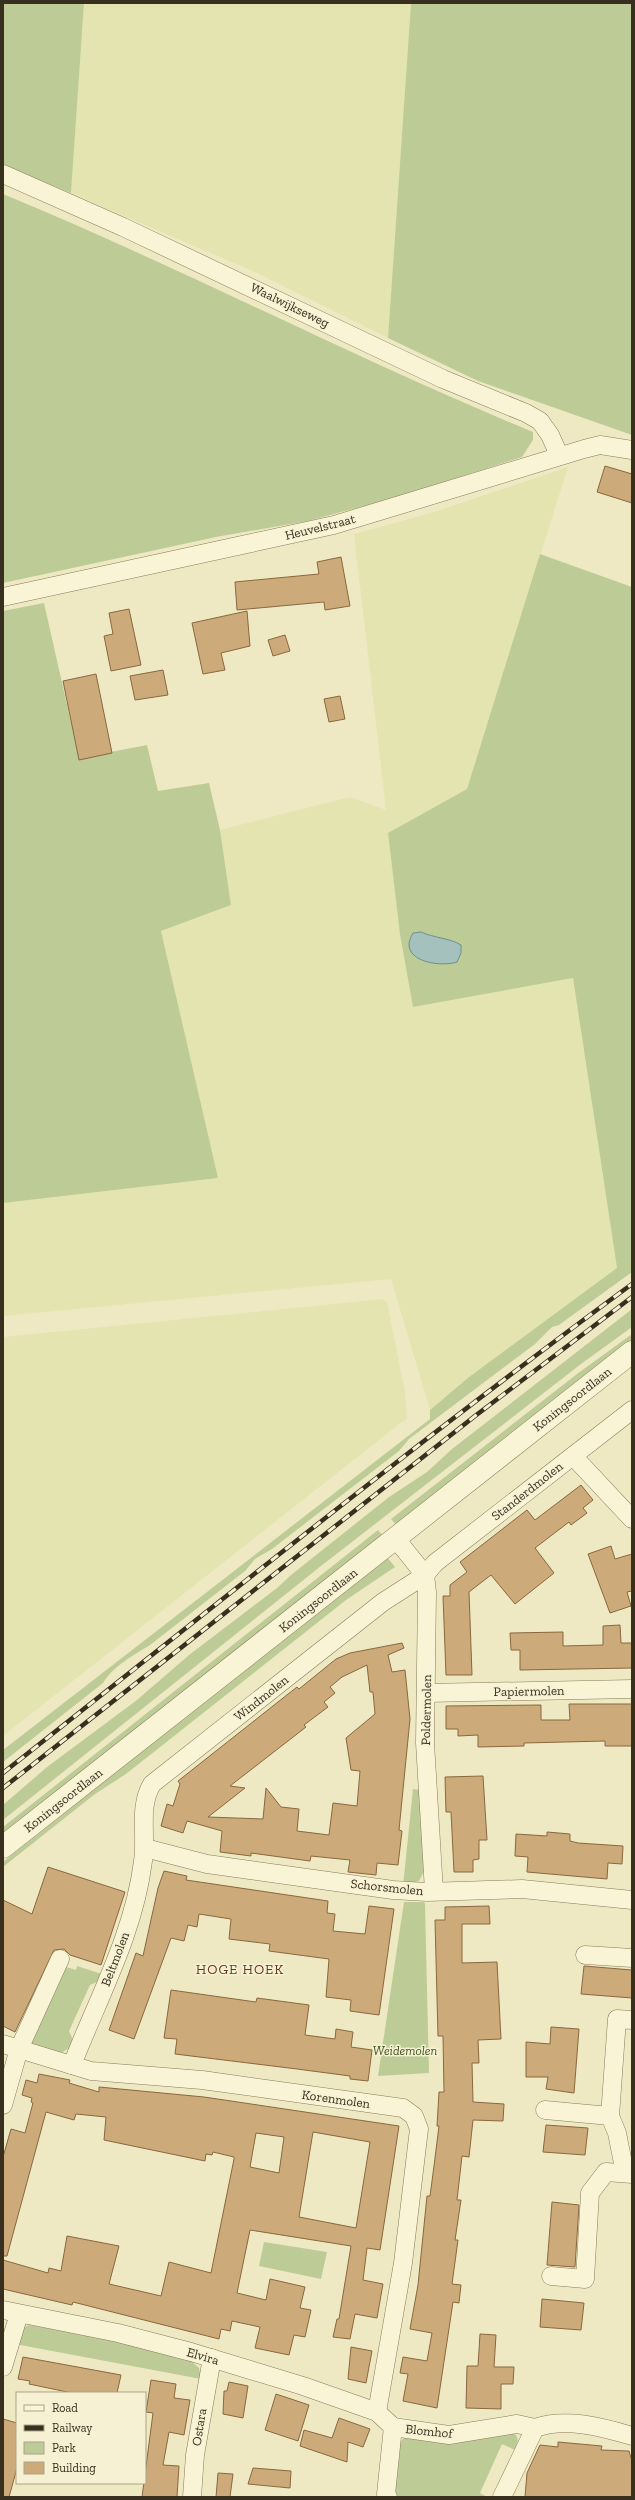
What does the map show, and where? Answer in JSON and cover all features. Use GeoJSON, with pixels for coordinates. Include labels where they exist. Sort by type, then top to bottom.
{"type":"FeatureCollection","features":[{"type":"Feature","properties":{"kind":"street","name":"Waalwijkseweg"},"geometry":{"type":"LineString","coordinates":[[3,174],[123,227],[443,379],[526,413],[540,421],[550,435],[559,455]]}},
{"type":"Feature","properties":{"kind":"street","name":"Heuvelstraat"},"geometry":{"type":"LineString","coordinates":[[3,597],[334,525],[559,455],[600,445],[632,450]]}},
{"type":"Feature","properties":{"kind":"street","name":"Koningsoordlaan"},"geometry":{"type":"LineString","coordinates":[[3,1847],[632,1352]]}},
{"type":"Feature","properties":{"kind":"street","name":"Standerdmolen"},"geometry":{"type":"LineString","coordinates":[[424,1575],[435,1563],[632,1410]]}},
{"type":"Feature","properties":{"kind":"street"},"geometry":{"type":"LineString","coordinates":[[573,1456],[632,1519]]}},
{"type":"Feature","properties":{"kind":"street","name":"Poldermolen"},"geometry":{"type":"LineString","coordinates":[[396,1539],[424,1575],[427,1592],[426,1743],[431,1892]]}},
{"type":"Feature","properties":{"kind":"street","name":"Windmolen"},"geometry":{"type":"LineString","coordinates":[[145,1848],[143,1828],[146,1794],[152,1784],[383,1602],[424,1575]]}},
{"type":"Feature","properties":{"kind":"street","name":"Papiermolen"},"geometry":{"type":"LineString","coordinates":[[426,1693],[632,1689]]}},
{"type":"Feature","properties":{"kind":"street","name":"Schorsmolen"},"geometry":{"type":"LineString","coordinates":[[145,1848],[207,1864],[392,1890],[431,1892],[522,1889],[632,1900]]}},
{"type":"Feature","properties":{"kind":"street","name":"Beltmolen"},"geometry":{"type":"LineString","coordinates":[[72,2065],[123,1941],[140,1880],[145,1848]]}},
{"type":"Feature","properties":{"kind":"street"},"geometry":{"type":"LineString","coordinates":[[585,1954],[632,1958]]}},
{"type":"Feature","properties":{"kind":"street"},"geometry":{"type":"LineString","coordinates":[[3,2105],[11,2046],[60,1959]]}},
{"type":"Feature","properties":{"kind":"street"},"geometry":{"type":"LineString","coordinates":[[551,2276],[585,2279],[590,2193],[606,2172],[628,2173],[617,2133],[610,2116],[617,2019],[632,2020]]}},
{"type":"Feature","properties":{"kind":"street","name":"Korenmolen"},"geometry":{"type":"LineString","coordinates":[[11,2046],[91,2071],[202,2080],[403,2108],[414,2116],[419,2129],[408,2230],[377,2412]]}},
{"type":"Feature","properties":{"kind":"street"},"geometry":{"type":"LineString","coordinates":[[545,2110],[610,2116]]}},
{"type":"Feature","properties":{"kind":"street"},"geometry":{"type":"LineString","coordinates":[[3,2367],[11,2312]]}},
{"type":"Feature","properties":{"kind":"street","name":"Elvira"},"geometry":{"type":"LineString","coordinates":[[11,2312],[118,2334],[212,2358],[303,2386],[377,2412],[393,2426]]}},
{"type":"Feature","properties":{"kind":"street","name":"Ostara"},"geometry":{"type":"LineString","coordinates":[[192,2497],[195,2455],[212,2358]]}},
{"type":"Feature","properties":{"kind":"street"},"geometry":{"type":"LineString","coordinates":[[502,2497],[535,2428],[549,2423],[593,2426],[632,2436]]}},
{"type":"Feature","properties":{"kind":"street","name":"Blomhof"},"geometry":{"type":"LineString","coordinates":[[388,2497],[386,2494],[393,2426],[449,2435],[517,2424],[535,2428]]}},
{"type":"Feature","properties":{"kind":"green space"},"geometry":{"type":"Polygon","coordinates":[[[3,3],[84,3],[71,193],[3,165],[3,3]]]}},
{"type":"Feature","properties":{"kind":"green space"},"geometry":{"type":"Polygon","coordinates":[[[84,3],[411,3],[388,338],[257,273],[71,193],[84,3]]]}},
{"type":"Feature","properties":{"kind":"green space"},"geometry":{"type":"Polygon","coordinates":[[[411,3],[632,3],[632,435],[478,381],[388,338],[411,3]]]}},
{"type":"Feature","properties":{"kind":"green space"},"geometry":{"type":"Polygon","coordinates":[[[3,194],[70,222],[466,404],[533,432],[533,440],[522,457],[401,496],[308,521],[216,537],[3,583],[3,194]]]}},
{"type":"Feature","properties":{"kind":"green space"},"geometry":{"type":"Polygon","coordinates":[[[568,467],[467,789],[388,833],[413,1007],[573,978],[617,1268],[469,1377],[430,1410],[391,1279],[3,1316],[3,1203],[217,1178],[161,931],[231,905],[220,830],[350,797],[386,810],[354,534],[434,512],[568,467]]]}},
{"type":"Feature","properties":{"kind":"green space"},"geometry":{"type":"Polygon","coordinates":[[[540,554],[632,587],[632,1272],[559,1325],[552,1327],[535,1344],[409,1439],[399,1451],[272,1549],[255,1559],[245,1571],[150,1645],[118,1666],[103,1683],[3,1762],[3,1750],[430,1419],[430,1410],[469,1377],[617,1268],[573,978],[413,1007],[400,934],[388,833],[467,789],[540,554]],[[421,932],[413,933],[409,940],[416,958],[446,940],[421,932]]]}},
{"type":"Feature","properties":{"kind":"green space"},"geometry":{"type":"Polygon","coordinates":[[[44,603],[79,758],[147,745],[158,791],[209,783],[220,830],[231,905],[161,931],[218,1178],[3,1203],[3,611],[44,603]]]}},
{"type":"Feature","properties":{"kind":"green space"},"geometry":{"type":"Polygon","coordinates":[[[383,1299],[387,1302],[405,1392],[407,1418],[3,1736],[3,1337],[383,1299]]]}},
{"type":"Feature","properties":{"kind":"green space"},"geometry":{"type":"Polygon","coordinates":[[[632,1309],[632,1327],[581,1364],[321,1566],[3,1820],[3,1805],[47,1767],[137,1700],[189,1655],[277,1588],[291,1575],[389,1497],[427,1472],[452,1449],[632,1309]]]}},
{"type":"Feature","properties":{"kind":"green space"},"geometry":{"type":"Polygon","coordinates":[[[632,1334],[632,1342],[397,1526],[391,1519],[577,1374],[632,1334]]]}},
{"type":"Feature","properties":{"kind":"green space"},"geometry":{"type":"Polygon","coordinates":[[[378,1530],[384,1537],[3,1839],[3,1827],[378,1530]]]}},
{"type":"Feature","properties":{"kind":"green space"},"geometry":{"type":"Polygon","coordinates":[[[387,1557],[395,1567],[346,1600],[126,1774],[95,1794],[3,1867],[3,1862],[387,1557]]]}},
{"type":"Feature","properties":{"kind":"green space"},"geometry":{"type":"Polygon","coordinates":[[[413,1789],[420,1790],[424,1871],[419,1881],[403,1886],[413,1789]]]}},
{"type":"Feature","properties":{"kind":"green space","name":"Weidemolen"},"geometry":{"type":"Polygon","coordinates":[[[404,1902],[424,1902],[425,1904],[429,2073],[378,2076],[404,1902]]]}},
{"type":"Feature","properties":{"kind":"green space"},"geometry":{"type":"Polygon","coordinates":[[[63,1966],[76,1970],[77,1966],[102,1974],[99,1981],[90,1985],[69,2031],[73,2040],[69,2048],[61,2053],[28,2043],[63,1966]]]}},
{"type":"Feature","properties":{"kind":"green space"},"geometry":{"type":"Polygon","coordinates":[[[264,2242],[327,2252],[321,2279],[259,2266],[264,2242]]]}},
{"type":"Feature","properties":{"kind":"green space"},"geometry":{"type":"Polygon","coordinates":[[[29,2325],[104,2338],[190,2360],[199,2368],[201,2379],[15,2344],[24,2327],[29,2325]]]}},
{"type":"Feature","properties":{"kind":"green space"},"geometry":{"type":"Polygon","coordinates":[[[511,2432],[516,2435],[518,2440],[515,2450],[502,2444],[480,2493],[487,2497],[394,2497],[400,2442],[405,2437],[511,2432]]]}},
{"type":"Feature","properties":{"kind":"water"},"geometry":{"type":"Polygon","coordinates":[[[421,932],[461,945],[461,953],[457,962],[449,964],[430,963],[414,956],[410,950],[409,942],[413,933],[421,932]]]}},
{"type":"Feature","properties":{"kind":"building"},"geometry":{"type":"Polygon","coordinates":[[[605,466],[632,474],[632,503],[597,492],[605,466]]]}},
{"type":"Feature","properties":{"kind":"building"},"geometry":{"type":"Polygon","coordinates":[[[341,557],[350,606],[325,610],[324,602],[237,610],[235,582],[319,574],[317,562],[341,557]]]}},
{"type":"Feature","properties":{"kind":"building"},"geometry":{"type":"Polygon","coordinates":[[[129,609],[141,665],[111,671],[104,636],[113,634],[109,613],[129,609]]]}},
{"type":"Feature","properties":{"kind":"building"},"geometry":{"type":"Polygon","coordinates":[[[247,611],[250,646],[221,653],[225,670],[203,674],[192,623],[247,611]]]}},
{"type":"Feature","properties":{"kind":"building"},"geometry":{"type":"Polygon","coordinates":[[[285,635],[290,651],[273,656],[268,640],[285,635]]]}},
{"type":"Feature","properties":{"kind":"building"},"geometry":{"type":"Polygon","coordinates":[[[163,670],[168,695],[135,700],[130,676],[163,670]]]}},
{"type":"Feature","properties":{"kind":"building"},"geometry":{"type":"Polygon","coordinates":[[[96,674],[112,753],[79,760],[63,681],[96,674]]]}},
{"type":"Feature","properties":{"kind":"building"},"geometry":{"type":"Polygon","coordinates":[[[340,696],[345,719],[329,722],[324,699],[340,696]]]}},
{"type":"Feature","properties":{"kind":"building"},"geometry":{"type":"Polygon","coordinates":[[[581,1485],[593,1500],[583,1508],[587,1513],[571,1525],[569,1522],[535,1548],[554,1573],[515,1604],[491,1575],[469,1592],[472,1675],[446,1675],[443,1596],[450,1596],[450,1585],[467,1572],[460,1562],[527,1510],[535,1520],[581,1485]]]}},
{"type":"Feature","properties":{"kind":"building"},"geometry":{"type":"Polygon","coordinates":[[[611,1546],[615,1559],[632,1554],[632,1591],[627,1592],[631,1606],[610,1613],[588,1554],[611,1546]]]}},
{"type":"Feature","properties":{"kind":"building"},"geometry":{"type":"Polygon","coordinates":[[[620,1625],[621,1643],[632,1643],[632,1668],[520,1670],[520,1650],[511,1650],[510,1633],[563,1632],[563,1646],[603,1645],[603,1626],[620,1625]]]}},
{"type":"Feature","properties":{"kind":"building"},"geometry":{"type":"Polygon","coordinates":[[[402,1643],[404,1648],[388,1655],[392,1672],[405,1670],[410,1719],[399,1830],[402,1831],[398,1865],[377,1863],[376,1875],[348,1872],[350,1860],[311,1856],[310,1861],[251,1853],[251,1856],[220,1852],[222,1831],[187,1821],[183,1833],[161,1826],[167,1804],[173,1806],[180,1784],[178,1781],[297,1687],[299,1689],[336,1659],[350,1653],[402,1643]],[[367,1665],[342,1677],[330,1687],[335,1693],[324,1702],[328,1707],[304,1725],[306,1727],[230,1786],[245,1788],[208,1817],[263,1819],[266,1788],[281,1807],[299,1809],[297,1831],[329,1835],[333,1803],[357,1806],[360,1771],[351,1770],[346,1738],[375,1714],[373,1692],[370,1692],[367,1665]]]}},
{"type":"Feature","properties":{"kind":"building"},"geometry":{"type":"Polygon","coordinates":[[[569,1704],[632,1704],[632,1746],[605,1746],[605,1741],[524,1743],[524,1746],[478,1747],[478,1735],[458,1736],[458,1729],[446,1729],[446,1706],[541,1705],[541,1720],[570,1720],[569,1704]]]}},
{"type":"Feature","properties":{"kind":"building"},"geometry":{"type":"Polygon","coordinates":[[[483,1776],[487,1840],[479,1840],[479,1859],[473,1860],[473,1872],[454,1872],[451,1812],[446,1812],[445,1777],[483,1776]]]}},
{"type":"Feature","properties":{"kind":"building"},"geometry":{"type":"Polygon","coordinates":[[[547,1832],[570,1834],[570,1841],[578,1843],[623,1846],[622,1864],[608,1863],[607,1879],[527,1872],[528,1857],[515,1856],[516,1834],[547,1836],[547,1832]]]}},
{"type":"Feature","properties":{"kind":"building"},"geometry":{"type":"Polygon","coordinates":[[[48,1867],[125,1892],[101,1965],[70,1955],[64,1949],[54,1950],[15,2032],[3,2026],[3,1900],[32,1914],[48,1867]]]}},
{"type":"Feature","properties":{"kind":"building"},"geometry":{"type":"Polygon","coordinates":[[[164,1871],[187,1876],[186,1880],[328,1901],[327,1913],[335,1914],[333,1931],[365,1934],[369,1906],[394,1909],[379,2015],[350,2011],[351,2000],[326,1997],[329,1959],[269,1951],[270,1944],[229,1939],[231,1919],[199,1914],[197,1927],[188,1925],[184,1941],[171,1938],[134,2039],[109,2030],[136,1953],[143,1956],[158,1888],[164,1871]]]}},
{"type":"Feature","properties":{"kind":"building"},"geometry":{"type":"Polygon","coordinates":[[[489,1906],[490,1924],[462,1924],[462,1963],[497,1962],[501,2039],[478,2040],[479,2063],[472,2063],[473,2102],[504,2104],[503,2121],[473,2120],[469,2157],[462,2156],[457,2200],[461,2200],[455,2240],[458,2240],[452,2284],[461,2285],[459,2303],[453,2302],[437,2408],[403,2401],[408,2374],[400,2373],[403,2357],[427,2361],[432,2333],[410,2329],[418,2285],[427,2196],[430,2196],[439,2126],[437,2126],[439,2092],[444,2092],[443,2036],[438,2036],[435,1920],[445,1920],[445,1907],[489,1906]]]}},
{"type":"Feature","properties":{"kind":"building"},"geometry":{"type":"Polygon","coordinates":[[[584,1966],[632,1970],[632,1998],[581,1994],[584,1966]]]}},
{"type":"Feature","properties":{"kind":"building"},"geometry":{"type":"Polygon","coordinates":[[[171,1990],[256,2002],[257,1998],[309,2005],[305,2035],[335,2039],[336,2029],[353,2032],[351,2047],[372,2050],[368,2081],[350,2079],[350,2076],[175,2054],[177,2039],[164,2038],[171,1990]]]}},
{"type":"Feature","properties":{"kind":"building"},"geometry":{"type":"Polygon","coordinates":[[[551,2027],[579,2029],[574,2093],[546,2089],[548,2077],[526,2077],[526,2042],[550,2044],[551,2027]]]}},
{"type":"Feature","properties":{"kind":"building"},"geometry":{"type":"Polygon","coordinates":[[[39,2074],[70,2080],[69,2083],[99,2092],[99,2087],[204,2097],[399,2126],[380,2250],[367,2248],[363,2280],[383,2284],[377,2318],[355,2314],[350,2339],[333,2337],[337,2319],[339,2319],[351,2246],[250,2230],[237,2293],[266,2300],[270,2279],[305,2287],[300,2308],[311,2310],[305,2337],[294,2335],[289,2355],[255,2348],[260,2327],[232,2321],[230,2331],[221,2329],[219,2339],[73,2302],[72,2305],[3,2289],[3,2260],[48,2273],[49,2268],[61,2271],[67,2236],[119,2246],[109,2284],[161,2296],[169,2262],[211,2273],[234,2159],[234,2157],[213,2152],[212,2155],[206,2154],[205,2161],[104,2140],[106,2117],[76,2114],[74,2120],[46,2112],[7,2256],[3,2256],[3,2157],[11,2129],[25,2133],[33,2103],[31,2102],[32,2098],[22,2095],[26,2080],[37,2083],[39,2074]],[[313,2132],[299,2217],[356,2228],[370,2142],[313,2132]],[[256,2133],[250,2167],[279,2173],[284,2137],[256,2133]]]}},
{"type":"Feature","properties":{"kind":"building"},"geometry":{"type":"Polygon","coordinates":[[[546,2125],[588,2128],[585,2155],[543,2152],[546,2125]]]}},
{"type":"Feature","properties":{"kind":"building"},"geometry":{"type":"Polygon","coordinates":[[[552,2202],[579,2205],[575,2267],[547,2265],[552,2202]]]}},
{"type":"Feature","properties":{"kind":"building"},"geometry":{"type":"Polygon","coordinates":[[[542,2299],[584,2303],[581,2330],[540,2327],[542,2299]]]}},
{"type":"Feature","properties":{"kind":"building"},"geometry":{"type":"Polygon","coordinates":[[[480,2334],[496,2335],[494,2367],[514,2367],[513,2384],[501,2384],[501,2409],[466,2408],[467,2366],[478,2366],[480,2334]]]}},
{"type":"Feature","properties":{"kind":"building"},"geometry":{"type":"Polygon","coordinates":[[[351,2347],[372,2351],[366,2383],[348,2379],[351,2347]]]}},
{"type":"Feature","properties":{"kind":"building"},"geometry":{"type":"Polygon","coordinates":[[[23,2357],[121,2375],[117,2392],[67,2392],[29,2384],[30,2381],[18,2379],[23,2357]]]}},
{"type":"Feature","properties":{"kind":"building"},"geometry":{"type":"Polygon","coordinates":[[[151,2380],[176,2384],[174,2398],[190,2400],[184,2435],[169,2432],[163,2465],[179,2466],[177,2497],[142,2497],[144,2484],[146,2484],[146,2466],[153,2413],[146,2412],[151,2380]]]}},
{"type":"Feature","properties":{"kind":"building"},"geometry":{"type":"Polygon","coordinates":[[[229,2382],[248,2386],[243,2418],[223,2414],[224,2391],[227,2391],[229,2382]]]}},
{"type":"Feature","properties":{"kind":"building"},"geometry":{"type":"Polygon","coordinates":[[[276,2394],[309,2405],[298,2441],[265,2430],[276,2394]]]}},
{"type":"Feature","properties":{"kind":"building"},"geometry":{"type":"Polygon","coordinates":[[[339,2418],[370,2429],[363,2447],[348,2442],[347,2462],[300,2446],[304,2430],[332,2438],[339,2418]]]}},
{"type":"Feature","properties":{"kind":"building"},"geometry":{"type":"Polygon","coordinates":[[[3,2419],[16,2423],[16,2472],[9,2497],[3,2497],[3,2419]]]}},
{"type":"Feature","properties":{"kind":"building"},"geometry":{"type":"Polygon","coordinates":[[[558,2442],[602,2446],[601,2450],[629,2451],[632,2461],[632,2497],[525,2497],[527,2473],[540,2445],[558,2447],[558,2442]]]}},
{"type":"Feature","properties":{"kind":"building"},"geometry":{"type":"Polygon","coordinates":[[[253,2468],[291,2471],[290,2488],[248,2484],[253,2468]]]}},
{"type":"Feature","properties":{"kind":"building"},"geometry":{"type":"Polygon","coordinates":[[[218,2473],[233,2474],[230,2497],[216,2497],[218,2473]]]}},
{"type":"Feature","properties":{"kind":"railway"},"geometry":{"type":"LineString","coordinates":[[3,1773],[394,1464],[632,1284]]}},
{"type":"Feature","properties":{"kind":"railway"},"geometry":{"type":"LineString","coordinates":[[3,1788],[475,1416],[632,1297]]}},
{"type":"Feature","properties":{"kind":"district","name":"HOGE HOEK"},"geometry":{"type":"Point","coordinates":[240,1969]}}]}
